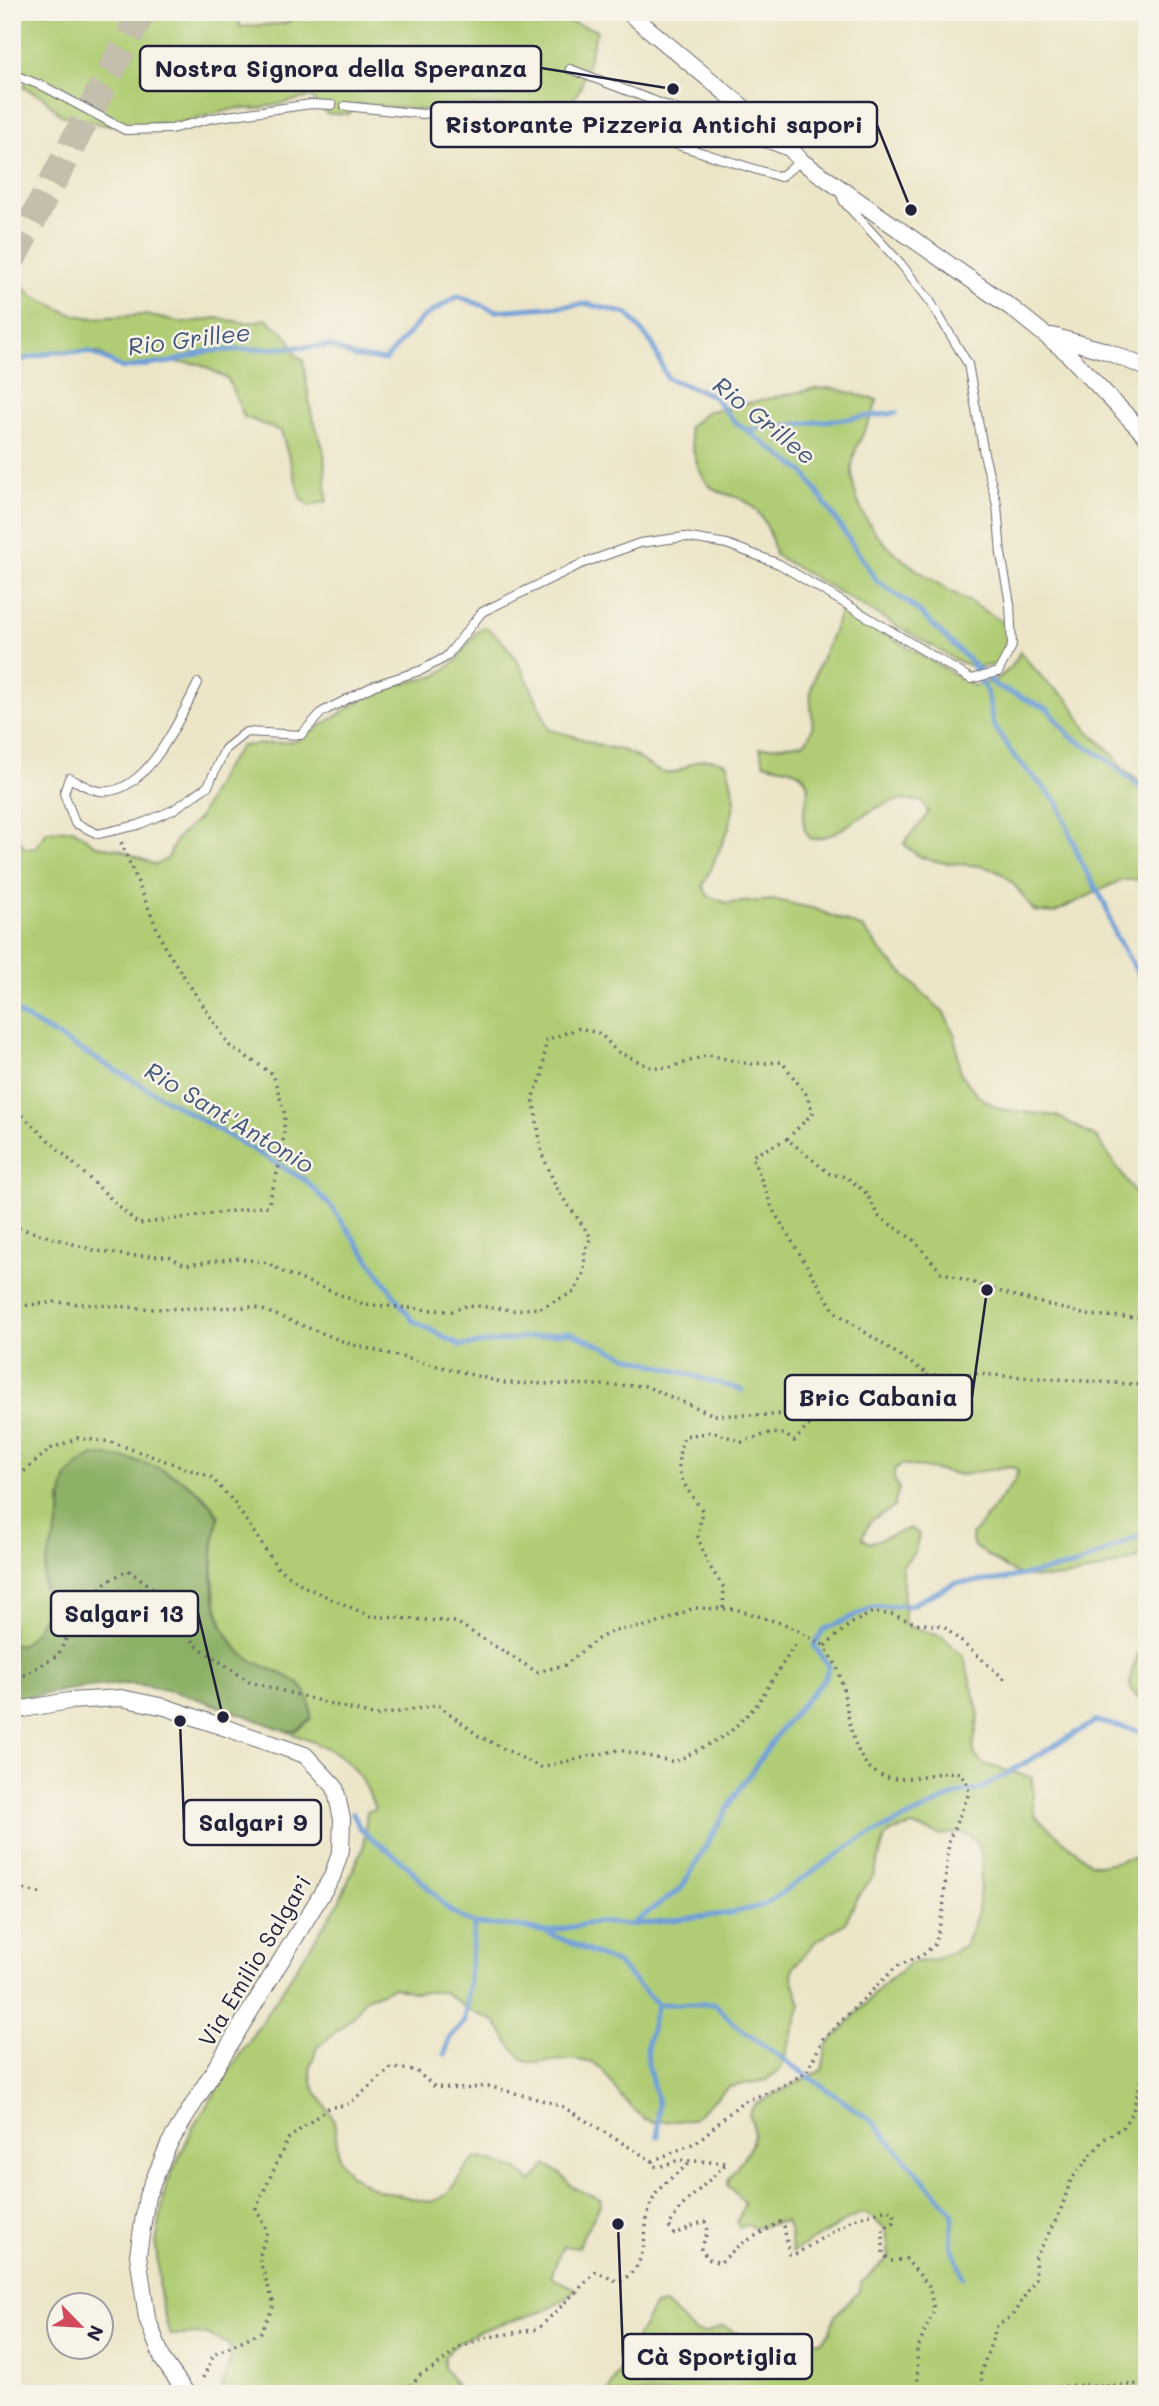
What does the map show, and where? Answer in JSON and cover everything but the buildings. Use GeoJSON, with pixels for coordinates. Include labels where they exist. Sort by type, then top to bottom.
{"type":"FeatureCollection","features":[{"type":"Feature","properties":{"kind":"street"},"geometry":{"type":"LineString","coordinates":[[628,12],[785,142],[798,158],[1065,351],[1147,437]]}},
{"type":"Feature","properties":{"kind":"street"},"geometry":{"type":"LineString","coordinates":[[1043,334],[1105,351],[1147,368]]}},
{"type":"Feature","properties":{"kind":"street","name":"Via Emilio Salgari"},"geometry":{"type":"LineString","coordinates":[[12,1711],[69,1701],[121,1698],[165,1707],[305,1755],[335,1787],[342,1819],[341,1850],[332,1878],[169,2144],[147,2196],[138,2255],[147,2318],[163,2360],[187,2394]]}},
{"type":"Feature","properties":{"kind":"lane"},"geometry":{"type":"LineString","coordinates":[[345,106],[423,114],[441,111],[572,112],[780,177],[798,158],[570,69]]}},
{"type":"Feature","properties":{"kind":"lane"},"geometry":{"type":"LineString","coordinates":[[12,74],[45,87],[125,130],[171,129],[213,118],[311,104],[332,105]]}},
{"type":"Feature","properties":{"kind":"lane"},"geometry":{"type":"LineString","coordinates":[[198,683],[155,759],[124,788],[100,791],[69,778],[64,793],[75,823],[98,834],[173,810],[208,786],[225,749],[246,732],[301,735],[322,712],[374,685],[422,670],[446,657],[482,612],[581,564],[640,543],[684,537],[727,544],[779,564],[971,679],[998,672],[1012,646],[1010,604],[1001,554],[997,505],[984,454],[968,364],[930,301],[901,264],[844,202],[836,185]]}},
{"type":"Feature","properties":{"kind":"path"},"geometry":{"type":"LineString","coordinates":[[12,1106],[138,1224],[268,1206],[282,1155],[285,1115],[273,1074],[230,1046],[165,948],[117,830]]}},
{"type":"Feature","properties":{"kind":"path"},"geometry":{"type":"LineString","coordinates":[[12,1226],[97,1251],[131,1256],[169,1256],[184,1265],[236,1258],[268,1262],[283,1272],[363,1304],[452,1311],[468,1305],[513,1310],[540,1308],[574,1293],[584,1273],[585,1251],[591,1237],[558,1191],[542,1154],[533,1096],[542,1077],[546,1040],[580,1028],[601,1034],[616,1051],[652,1068],[668,1068],[708,1055],[748,1063],[782,1062],[806,1094],[813,1113],[787,1139],[751,1156],[773,1210],[835,1312],[929,1375]]}},
{"type":"Feature","properties":{"kind":"path"},"geometry":{"type":"LineString","coordinates":[[787,1139],[830,1174],[847,1177],[867,1194],[878,1216],[914,1240],[947,1275],[1086,1315],[1147,1318]]}},
{"type":"Feature","properties":{"kind":"path"},"geometry":{"type":"LineString","coordinates":[[12,1307],[55,1302],[154,1309],[255,1307],[350,1344],[505,1383],[645,1385],[714,1415],[776,1415],[929,1375],[976,1374],[1147,1385]]}},
{"type":"Feature","properties":{"kind":"path"},"geometry":{"type":"LineString","coordinates":[[723,1609],[724,1588],[708,1564],[698,1537],[702,1510],[686,1488],[676,1460],[684,1436],[714,1432],[743,1442],[770,1433],[784,1434],[794,1441],[832,1400]]}},
{"type":"Feature","properties":{"kind":"path"},"geometry":{"type":"LineString","coordinates":[[12,1475],[19,1476],[50,1448],[78,1438],[111,1442],[211,1476],[233,1501],[277,1567],[305,1587],[370,1616],[456,1622],[537,1672],[565,1665],[596,1640],[613,1631],[653,1625],[694,1608],[735,1609],[787,1625],[825,1646],[838,1671],[851,1734],[869,1767],[890,1778],[948,1771],[960,1773],[966,1781],[969,1793],[949,1840],[943,1911],[935,1944],[923,1955],[897,1966],[823,2039],[807,2072],[775,2090],[742,2102],[697,2142],[652,2161]]}},
{"type":"Feature","properties":{"kind":"path"},"geometry":{"type":"LineString","coordinates":[[12,1683],[60,1654],[80,1610],[106,1583],[128,1570],[179,1607],[195,1645],[250,1682],[376,1716],[438,1705],[479,1736],[540,1767],[619,1750],[675,1762],[728,1734],[756,1706],[796,1643]]}},
{"type":"Feature","properties":{"kind":"path"},"geometry":{"type":"LineString","coordinates":[[825,1646],[849,1625],[871,1613],[891,1614],[915,1623],[943,1626],[1008,1682]]}},
{"type":"Feature","properties":{"kind":"path"},"geometry":{"type":"LineString","coordinates":[[12,1883],[22,1889],[43,1894]]}},
{"type":"Feature","properties":{"kind":"path"},"geometry":{"type":"LineString","coordinates":[[203,2378],[214,2354],[261,2332],[274,2305],[258,2258],[267,2231],[256,2208],[288,2139],[328,2108],[348,2104],[391,2068],[415,2070],[435,2087],[464,2089],[488,2086],[560,2105],[652,2161],[653,2166],[659,2167],[678,2160],[727,2163],[680,2208],[669,2226],[674,2234],[683,2232],[695,2223],[706,2222],[708,2231],[701,2249],[708,2259],[720,2263],[738,2246],[780,2222],[784,2226],[789,2254],[794,2255],[854,2219],[887,2209],[894,2215],[894,2222],[883,2229],[883,2254],[891,2261],[906,2259],[929,2286],[934,2310],[917,2350],[918,2394]]}},
{"type":"Feature","properties":{"kind":"path"},"geometry":{"type":"LineString","coordinates":[[986,2394],[980,2375],[998,2326],[1012,2316],[1036,2278],[1035,2259],[1060,2212],[1071,2180],[1104,2139],[1123,2127],[1133,2111],[1142,2076],[1147,2071]]}},
{"type":"Feature","properties":{"kind":"path"},"geometry":{"type":"LineString","coordinates":[[391,2394],[408,2388],[420,2375],[436,2367],[460,2347],[489,2337],[538,2329],[596,2272],[619,2282],[631,2275],[647,2241],[646,2217],[658,2191],[693,2161]]}},
{"type":"Feature","properties":{"kind":"path"},"geometry":{"type":"LineString","coordinates":[[1009,2394],[1074,2385],[1132,2385],[1147,2382]]}},
{"type":"Feature","properties":{"kind":"green space"},"geometry":{"type":"Polygon","coordinates":[[[12,12],[238,12],[240,27],[287,23],[298,12],[508,12],[517,15],[520,22],[553,24],[558,19],[597,30],[580,89],[567,108],[479,105],[432,111],[358,104],[349,114],[327,114],[311,97],[256,109],[237,108],[179,123],[104,125],[61,115],[43,97],[23,87],[28,79],[12,71],[12,12]]]}},
{"type":"Feature","properties":{"kind":"green space"},"geometry":{"type":"Polygon","coordinates":[[[12,275],[33,296],[71,314],[92,318],[145,315],[185,323],[216,318],[246,323],[267,319],[289,338],[295,354],[303,360],[311,412],[324,451],[327,501],[309,506],[301,498],[281,431],[244,417],[228,379],[200,364],[171,362],[123,368],[98,352],[54,352],[12,362],[12,275]]]}},
{"type":"Feature","properties":{"kind":"green space"},"geometry":{"type":"Polygon","coordinates":[[[833,388],[877,400],[855,451],[852,470],[857,499],[869,524],[887,545],[909,564],[1007,625],[1008,644],[996,665],[973,667],[956,660],[775,555],[769,531],[756,510],[743,500],[716,490],[704,478],[695,457],[688,428],[706,412],[813,389],[833,388]]]}},
{"type":"Feature","properties":{"kind":"green space"},"geometry":{"type":"Polygon","coordinates":[[[841,608],[974,686],[1002,675],[1012,666],[1020,652],[1046,682],[1068,699],[1087,730],[1112,753],[1122,768],[1147,787],[1147,879],[1121,880],[1053,913],[1034,911],[1002,874],[978,866],[926,859],[904,844],[928,812],[923,802],[890,802],[836,832],[811,839],[803,821],[808,793],[804,777],[796,771],[764,763],[760,748],[804,743],[809,736],[812,724],[810,699],[813,680],[841,608]]]}},
{"type":"Feature","properties":{"kind":"green space"},"geometry":{"type":"Polygon","coordinates":[[[485,627],[497,636],[516,660],[549,730],[627,752],[666,773],[679,771],[706,759],[727,764],[735,800],[729,828],[703,886],[708,896],[727,903],[776,900],[815,909],[863,928],[887,958],[944,1013],[955,1035],[960,1072],[978,1096],[1000,1109],[1057,1116],[1097,1138],[1147,1211],[1147,1555],[1066,1577],[1033,1577],[1013,1572],[1001,1565],[973,1546],[972,1535],[1015,1480],[1018,1470],[1010,1466],[961,1475],[902,1464],[894,1470],[894,1479],[899,1488],[894,1507],[870,1521],[862,1538],[870,1543],[910,1528],[919,1534],[915,1552],[902,1566],[905,1625],[943,1637],[964,1657],[979,1715],[973,1747],[976,1757],[984,1764],[1033,1778],[1033,1807],[1036,1817],[1090,1863],[1100,1865],[1147,1855],[1147,2394],[607,2394],[654,2306],[665,2304],[695,2332],[705,2334],[723,2326],[777,2354],[787,2352],[802,2339],[822,2341],[829,2333],[836,2314],[858,2293],[861,2283],[889,2257],[886,2230],[868,2214],[858,2214],[792,2252],[790,2230],[785,2221],[756,2228],[747,2225],[739,2228],[737,2222],[745,2203],[728,2186],[728,2181],[752,2142],[754,2134],[749,2114],[754,2105],[822,2070],[827,2046],[881,1987],[910,1963],[936,1959],[965,1946],[978,1912],[982,1860],[976,1841],[959,1832],[941,1835],[912,1826],[893,1831],[885,1837],[874,1875],[857,1898],[845,1923],[814,1943],[793,1968],[792,1977],[801,2005],[781,2069],[766,2080],[728,2087],[692,2120],[653,2122],[643,2118],[622,2098],[601,2068],[592,2063],[573,2059],[535,2063],[525,2061],[511,2046],[495,2021],[468,2010],[444,1992],[413,1992],[394,1987],[364,1999],[354,2016],[317,2048],[310,2067],[313,2086],[334,2120],[339,2159],[350,2175],[377,2190],[428,2202],[445,2195],[478,2157],[516,2169],[532,2182],[546,2165],[561,2174],[571,2186],[601,2200],[578,2248],[563,2246],[551,2276],[577,2290],[544,2311],[503,2323],[464,2339],[444,2357],[444,2367],[461,2394],[220,2394],[231,2357],[229,2345],[207,2334],[170,2335],[161,2305],[156,2244],[166,2185],[195,2124],[338,1904],[363,1848],[367,1811],[375,1810],[361,1778],[342,1758],[331,1750],[286,1731],[295,1731],[299,1683],[251,1660],[233,1644],[224,1628],[214,1591],[213,1551],[219,1517],[209,1502],[196,1490],[165,1471],[148,1464],[94,1455],[60,1498],[60,1518],[43,1575],[44,1614],[36,1632],[22,1645],[12,1644],[12,812],[18,839],[25,848],[35,848],[47,831],[73,829],[97,846],[118,849],[156,865],[168,858],[176,839],[199,818],[222,771],[241,746],[297,741],[377,690],[436,676],[456,661],[476,633],[485,627]]]}},
{"type":"Feature","properties":{"kind":"green space"},"geometry":{"type":"Polygon","coordinates":[[[94,1455],[148,1464],[181,1479],[209,1502],[219,1517],[212,1570],[213,1590],[223,1626],[231,1641],[243,1654],[298,1683],[310,1703],[311,1719],[295,1731],[286,1731],[228,1709],[143,1685],[82,1688],[12,1700],[12,1644],[22,1645],[33,1634],[43,1616],[46,1602],[44,1572],[59,1521],[65,1482],[73,1469],[94,1455]]]}},
{"type":"Feature","properties":{"kind":"green space"},"geometry":{"type":"Polygon","coordinates":[[[1147,1633],[1147,1704],[1135,1695],[1130,1680],[1141,1643],[1147,1633]]]}},
{"type":"Feature","properties":{"kind":"waterway","name":"Rio Grillee"},"geometry":{"type":"LineString","coordinates":[[12,362],[54,352],[90,352],[123,368],[171,362],[207,351],[330,346],[355,357],[385,360],[422,318],[458,296],[496,311],[588,304],[628,314],[653,345],[667,378],[712,395],[734,421],[804,472],[877,581],[914,607],[996,686],[1048,709],[1070,736],[1105,758],[1147,793]]}},
{"type":"Feature","properties":{"kind":"waterway"},"geometry":{"type":"LineString","coordinates":[[747,430],[896,413]]}},
{"type":"Feature","properties":{"kind":"waterway"},"geometry":{"type":"LineString","coordinates":[[972,666],[987,692],[993,724],[1014,756],[1058,803],[1081,862],[1105,904],[1115,935],[1147,988]]}},
{"type":"Feature","properties":{"kind":"waterway","name":"Rio Sant'Antonio"},"geometry":{"type":"LineString","coordinates":[[12,1010],[305,1180],[331,1206],[412,1320],[461,1346],[569,1332],[626,1356],[742,1390]]}},
{"type":"Feature","properties":{"kind":"waterway"},"geometry":{"type":"LineString","coordinates":[[630,1925],[681,1889],[734,1797],[781,1729],[825,1678],[829,1666],[814,1646],[823,1630],[874,1607],[911,1605],[955,1583],[998,1580],[1077,1565],[1147,1532]]}},
{"type":"Feature","properties":{"kind":"waterway"},"geometry":{"type":"LineString","coordinates":[[546,1932],[597,1922],[630,1925],[732,1913],[764,1905],[859,1840],[962,1792],[979,1790],[1096,1721],[1147,1733]]}},
{"type":"Feature","properties":{"kind":"waterway"},"geometry":{"type":"LineString","coordinates":[[353,1813],[360,1829],[407,1865],[450,1911],[474,1924],[514,1926],[546,1932],[618,1964],[657,2004],[715,2004],[734,2024],[873,2122],[953,2213],[951,2244],[963,2277]]}},
{"type":"Feature","properties":{"kind":"waterway"},"geometry":{"type":"LineString","coordinates":[[445,2054],[449,2039],[465,2021],[474,1924]]}},
{"type":"Feature","properties":{"kind":"waterway"},"geometry":{"type":"LineString","coordinates":[[657,2004],[647,2046],[648,2067],[658,2102],[658,2136]]}},
{"type":"Feature","properties":{"kind":"tunnel"},"geometry":{"type":"LineString","coordinates":[[12,259],[142,12]]}},
{"type":"Feature","properties":{"kind":"place","name":"Nostra Signora della Speranza"},"geometry":{"type":"Point","coordinates":[673,89]}},
{"type":"Feature","properties":{"kind":"place","name":"Ristorante Pizzeria Antichi sapori"},"geometry":{"type":"Point","coordinates":[911,210]}},
{"type":"Feature","properties":{"kind":"place","name":"Bric Cabania"},"geometry":{"type":"Point","coordinates":[987,1290]}},
{"type":"Feature","properties":{"kind":"place","name":"Salgari 13"},"geometry":{"type":"Point","coordinates":[223,1717]}},
{"type":"Feature","properties":{"kind":"place","name":"Salgari 9"},"geometry":{"type":"Point","coordinates":[180,1721]}},
{"type":"Feature","properties":{"kind":"place","name":"Cà Sportiglia"},"geometry":{"type":"Point","coordinates":[618,2224]}}]}
